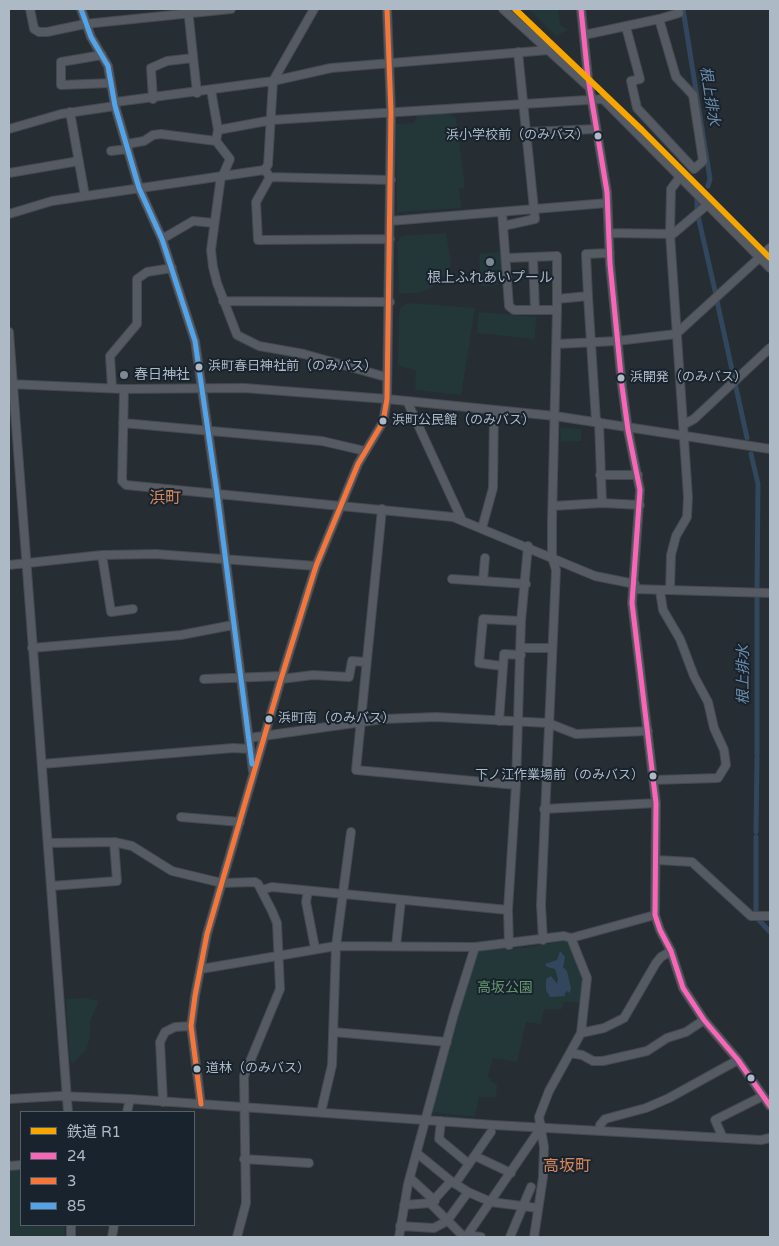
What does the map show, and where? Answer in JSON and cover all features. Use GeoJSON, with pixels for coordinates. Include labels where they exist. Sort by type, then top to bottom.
{"type":"FeatureCollection","features":[{"type":"Feature","properties":{"kind":"street"},"geometry":{"type":"LineString","coordinates":[[30,9],[34,29],[39,32],[85,24],[188,11],[231,9]]}},
{"type":"Feature","properties":{"kind":"street"},"geometry":{"type":"LineString","coordinates":[[81,9],[85,24],[108,66],[115,104],[139,188],[162,238],[195,341],[217,493],[253,774]]}},
{"type":"Feature","properties":{"kind":"street"},"geometry":{"type":"LineString","coordinates":[[9,214],[52,201],[264,170],[268,165],[273,81],[314,9]]}},
{"type":"Feature","properties":{"kind":"street"},"geometry":{"type":"LineString","coordinates":[[202,1104],[191,1026],[207,934],[281,677],[316,566],[358,464],[383,422],[387,399],[386,377],[390,348],[391,112],[387,9]]}},
{"type":"Feature","properties":{"kind":"street"},"geometry":{"type":"LineString","coordinates":[[503,9],[589,87]]}},
{"type":"Feature","properties":{"kind":"street"},"geometry":{"type":"LineString","coordinates":[[581,9],[589,87],[607,203],[617,341],[627,426],[638,475],[640,505],[635,586],[632,603],[656,802],[657,860],[655,915],[660,930],[671,951],[683,988],[704,1020],[738,1060],[770,1106]]}},
{"type":"Feature","properties":{"kind":"street"},"geometry":{"type":"LineString","coordinates":[[584,35],[626,28],[659,19],[679,13],[678,9]]}},
{"type":"Feature","properties":{"kind":"street"},"geometry":{"type":"LineString","coordinates":[[188,11],[197,93]]}},
{"type":"Feature","properties":{"kind":"street"},"geometry":{"type":"LineString","coordinates":[[626,28],[640,79],[631,81],[637,108],[694,169],[703,161],[694,95],[676,77],[659,19]]}},
{"type":"Feature","properties":{"kind":"street"},"geometry":{"type":"LineString","coordinates":[[9,129],[70,112],[273,81],[331,68],[548,50]]}},
{"type":"Feature","properties":{"kind":"street"},"geometry":{"type":"LineString","coordinates":[[504,226],[535,219],[518,52]]}},
{"type":"Feature","properties":{"kind":"street"},"geometry":{"type":"LineString","coordinates":[[102,55],[60,62],[61,85],[111,83]]}},
{"type":"Feature","properties":{"kind":"street"},"geometry":{"type":"LineString","coordinates":[[153,99],[151,68],[167,61],[193,58]]}},
{"type":"Feature","properties":{"kind":"street"},"geometry":{"type":"LineString","coordinates":[[211,90],[218,130],[216,141]]}},
{"type":"Feature","properties":{"kind":"street"},"geometry":{"type":"LineString","coordinates":[[218,130],[272,120],[603,99],[770,268]]}},
{"type":"Feature","properties":{"kind":"street"},"geometry":{"type":"LineString","coordinates":[[70,112],[85,196]]}},
{"type":"Feature","properties":{"kind":"street"},"geometry":{"type":"LineString","coordinates":[[527,132],[596,129]]}},
{"type":"Feature","properties":{"kind":"street"},"geometry":{"type":"LineString","coordinates":[[111,151],[144,141],[153,135],[161,134],[216,141],[230,159],[222,175],[211,250],[213,267],[223,300],[237,335],[259,346],[304,354],[386,377]]}},
{"type":"Feature","properties":{"kind":"street"},"geometry":{"type":"LineString","coordinates":[[9,173],[79,161]]}},
{"type":"Feature","properties":{"kind":"street"},"geometry":{"type":"LineString","coordinates":[[264,170],[270,177],[391,180]]}},
{"type":"Feature","properties":{"kind":"street"},"geometry":{"type":"LineString","coordinates":[[270,177],[256,202],[258,240],[390,239]]}},
{"type":"Feature","properties":{"kind":"street"},"geometry":{"type":"LineString","coordinates":[[670,590],[671,555],[676,536],[687,517],[685,436],[670,234],[671,189],[680,177]]}},
{"type":"Feature","properties":{"kind":"street"},"geometry":{"type":"LineString","coordinates":[[390,221],[607,203]]}},
{"type":"Feature","properties":{"kind":"street"},"geometry":{"type":"LineString","coordinates":[[610,233],[673,234],[707,206]]}},
{"type":"Feature","properties":{"kind":"street"},"geometry":{"type":"LineString","coordinates":[[502,212],[510,306],[514,310],[558,310]]}},
{"type":"Feature","properties":{"kind":"street"},"geometry":{"type":"LineString","coordinates":[[162,238],[193,221],[214,223]]}},
{"type":"Feature","properties":{"kind":"street"},"geometry":{"type":"LineString","coordinates":[[557,344],[617,341],[676,334],[770,248]]}},
{"type":"Feature","properties":{"kind":"street"},"geometry":{"type":"LineString","coordinates":[[602,502],[586,254],[610,253]]}},
{"type":"Feature","properties":{"kind":"street"},"geometry":{"type":"LineString","coordinates":[[507,258],[557,256],[558,310],[552,506],[552,557],[556,570],[540,905],[543,940]]}},
{"type":"Feature","properties":{"kind":"street"},"geometry":{"type":"LineString","coordinates":[[533,257],[535,310]]}},
{"type":"Feature","properties":{"kind":"street"},"geometry":{"type":"LineString","coordinates":[[112,388],[110,356],[137,324],[137,280],[147,272],[172,268]]}},
{"type":"Feature","properties":{"kind":"street"},"geometry":{"type":"LineString","coordinates":[[557,299],[588,296]]}},
{"type":"Feature","properties":{"kind":"street"},"geometry":{"type":"LineString","coordinates":[[223,300],[390,302]]}},
{"type":"Feature","properties":{"kind":"street"},"geometry":{"type":"LineString","coordinates":[[9,332],[11,384],[68,1111]]}},
{"type":"Feature","properties":{"kind":"street"},"geometry":{"type":"LineString","coordinates":[[683,425],[694,419],[770,348]]}},
{"type":"Feature","properties":{"kind":"street"},"geometry":{"type":"LineString","coordinates":[[11,384],[112,388],[244,388],[387,399],[555,416],[770,448]]}},
{"type":"Feature","properties":{"kind":"street"},"geometry":{"type":"LineString","coordinates":[[124,388],[122,481],[126,485],[382,509],[454,518],[528,546],[595,576],[635,586],[660,591],[770,593]]}},
{"type":"Feature","properties":{"kind":"street"},"geometry":{"type":"LineString","coordinates":[[407,401],[462,520]]}},
{"type":"Feature","properties":{"kind":"street"},"geometry":{"type":"LineString","coordinates":[[482,528],[494,488],[494,410]]}},
{"type":"Feature","properties":{"kind":"street"},"geometry":{"type":"LineString","coordinates":[[123,423],[322,441],[366,451]]}},
{"type":"Feature","properties":{"kind":"street"},"geometry":{"type":"LineString","coordinates":[[600,475],[638,475]]}},
{"type":"Feature","properties":{"kind":"street"},"geometry":{"type":"LineString","coordinates":[[552,506],[602,502],[640,505]]}},
{"type":"Feature","properties":{"kind":"street"},"geometry":{"type":"LineString","coordinates":[[382,509],[356,770],[516,785]]}},
{"type":"Feature","properties":{"kind":"street"},"geometry":{"type":"LineString","coordinates":[[509,945],[508,910],[516,785],[521,621],[526,584],[528,546]]}},
{"type":"Feature","properties":{"kind":"street"},"geometry":{"type":"LineString","coordinates":[[9,564],[102,555],[156,554],[316,566]]}},
{"type":"Feature","properties":{"kind":"street"},"geometry":{"type":"LineString","coordinates":[[102,555],[111,612],[132,609]]}},
{"type":"Feature","properties":{"kind":"street"},"geometry":{"type":"LineString","coordinates":[[483,581],[485,558]]}},
{"type":"Feature","properties":{"kind":"street"},"geometry":{"type":"LineString","coordinates":[[452,579],[526,584]]}},
{"type":"Feature","properties":{"kind":"street"},"geometry":{"type":"LineString","coordinates":[[654,780],[718,778],[726,765],[724,750],[714,728],[708,702],[694,676],[680,639],[663,610],[660,591]]}},
{"type":"Feature","properties":{"kind":"street"},"geometry":{"type":"LineString","coordinates":[[502,666],[479,663],[482,619],[521,621]]}},
{"type":"Feature","properties":{"kind":"street"},"geometry":{"type":"LineString","coordinates":[[32,648],[182,635],[233,625]]}},
{"type":"Feature","properties":{"kind":"street"},"geometry":{"type":"LineString","coordinates":[[499,720],[504,654],[552,648]]}},
{"type":"Feature","properties":{"kind":"street"},"geometry":{"type":"LineString","coordinates":[[204,679],[313,675],[348,677],[352,661],[366,662]]}},
{"type":"Feature","properties":{"kind":"street"},"geometry":{"type":"LineString","coordinates":[[249,738],[360,723],[436,717],[548,723],[576,734],[648,731]]}},
{"type":"Feature","properties":{"kind":"street"},"geometry":{"type":"LineString","coordinates":[[42,764],[214,750],[250,749]]}},
{"type":"Feature","properties":{"kind":"street"},"geometry":{"type":"LineString","coordinates":[[544,809],[656,802]]}},
{"type":"Feature","properties":{"kind":"street"},"geometry":{"type":"LineString","coordinates":[[181,817],[240,822]]}},
{"type":"Feature","properties":{"kind":"street"},"geometry":{"type":"LineString","coordinates":[[321,1112],[332,1065],[336,946],[345,895],[351,832]]}},
{"type":"Feature","properties":{"kind":"street"},"geometry":{"type":"LineString","coordinates":[[48,843],[114,842],[132,846],[172,871],[222,883],[255,882],[262,890],[277,923],[280,989],[244,1076],[246,1203],[237,1237]]}},
{"type":"Feature","properties":{"kind":"street"},"geometry":{"type":"LineString","coordinates":[[51,886],[117,881],[114,842]]}},
{"type":"Feature","properties":{"kind":"street"},"geometry":{"type":"LineString","coordinates":[[657,860],[692,862],[751,916],[770,916]]}},
{"type":"Feature","properties":{"kind":"street"},"geometry":{"type":"LineString","coordinates":[[262,890],[272,887],[508,910]]}},
{"type":"Feature","properties":{"kind":"street"},"geometry":{"type":"LineString","coordinates":[[308,891],[306,902],[314,948]]}},
{"type":"Feature","properties":{"kind":"street"},"geometry":{"type":"LineString","coordinates":[[396,946],[401,900]]}},
{"type":"Feature","properties":{"kind":"street"},"geometry":{"type":"LineString","coordinates":[[201,969],[314,948],[336,946],[475,948],[509,945],[564,936],[571,938],[655,915]]}},
{"type":"Feature","properties":{"kind":"street"},"geometry":{"type":"LineString","coordinates":[[534,1237],[544,1148],[540,1117],[543,1106],[581,1032],[587,978],[571,938]]}},
{"type":"Feature","properties":{"kind":"street"},"geometry":{"type":"LineString","coordinates":[[399,1237],[410,1178],[475,948]]}},
{"type":"Feature","properties":{"kind":"street"},"geometry":{"type":"LineString","coordinates":[[581,1032],[604,1028],[624,1018],[656,963],[661,957],[671,951]]}},
{"type":"Feature","properties":{"kind":"street"},"geometry":{"type":"LineString","coordinates":[[570,1053],[582,1055],[593,1060],[604,1061],[647,1051],[667,1038],[686,1032],[704,1020]]}},
{"type":"Feature","properties":{"kind":"street"},"geometry":{"type":"LineString","coordinates":[[163,1102],[160,1042],[165,1032],[170,1029],[191,1026]]}},
{"type":"Feature","properties":{"kind":"street"},"geometry":{"type":"LineString","coordinates":[[333,1032],[447,1042]]}},
{"type":"Feature","properties":{"kind":"street"},"geometry":{"type":"LineString","coordinates":[[600,1130],[600,1125],[605,1119],[661,1102],[738,1060]]}},
{"type":"Feature","properties":{"kind":"street"},"geometry":{"type":"LineString","coordinates":[[9,1098],[67,1096],[130,1099],[442,1121],[761,1140],[770,1138]]}},
{"type":"Feature","properties":{"kind":"street"},"geometry":{"type":"LineString","coordinates":[[723,1138],[715,1120],[763,1096]]}},
{"type":"Feature","properties":{"kind":"street"},"geometry":{"type":"LineString","coordinates":[[127,1111],[130,1099]]}},
{"type":"Feature","properties":{"kind":"street"},"geometry":{"type":"LineString","coordinates":[[442,1121],[439,1139],[469,1164]]}},
{"type":"Feature","properties":{"kind":"street"},"geometry":{"type":"LineString","coordinates":[[465,1237],[542,1126]]}},
{"type":"Feature","properties":{"kind":"street"},"geometry":{"type":"LineString","coordinates":[[404,1205],[432,1202],[469,1164],[491,1132]]}},
{"type":"Feature","properties":{"kind":"street"},"geometry":{"type":"LineString","coordinates":[[418,1154],[468,1192],[491,1202],[538,1208]]}},
{"type":"Feature","properties":{"kind":"street"},"geometry":{"type":"LineString","coordinates":[[475,1156],[511,1173]]}},
{"type":"Feature","properties":{"kind":"street"},"geometry":{"type":"LineString","coordinates":[[244,1159],[309,1163]]}},
{"type":"Feature","properties":{"kind":"street"},"geometry":{"type":"LineString","coordinates":[[410,1178],[447,1221],[465,1237],[481,1237]]}},
{"type":"Feature","properties":{"kind":"street"},"geometry":{"type":"LineString","coordinates":[[510,1237],[531,1187]]}},
{"type":"Feature","properties":{"kind":"street"},"geometry":{"type":"LineString","coordinates":[[400,1226],[434,1228],[447,1221],[468,1192]]}},
{"type":"Feature","properties":{"kind":"green space"},"geometry":{"type":"Polygon","coordinates":[[[529,9],[558,9],[560,25],[568,30],[556,36],[529,9]]]}},
{"type":"Feature","properties":{"kind":"green space"},"geometry":{"type":"Polygon","coordinates":[[[447,113],[456,118],[465,188],[459,189],[461,208],[397,212],[396,124],[414,123],[418,114],[447,113]]]}},
{"type":"Feature","properties":{"kind":"green space"},"geometry":{"type":"Polygon","coordinates":[[[446,233],[451,264],[447,273],[431,288],[421,292],[399,294],[397,243],[402,236],[446,233]]]}},
{"type":"Feature","properties":{"kind":"green space","name":"根上ふれあいプール"},"geometry":{"type":"Polygon","coordinates":[[[500,252],[502,269],[497,270],[498,285],[481,286],[479,254],[500,252]]]}},
{"type":"Feature","properties":{"kind":"green space"},"geometry":{"type":"Polygon","coordinates":[[[407,303],[475,308],[461,395],[415,390],[416,371],[398,365],[399,313],[401,308],[407,303]]]}},
{"type":"Feature","properties":{"kind":"green space"},"geometry":{"type":"Polygon","coordinates":[[[479,312],[536,317],[535,339],[477,333],[479,312]]]}},
{"type":"Feature","properties":{"kind":"green space"},"geometry":{"type":"Polygon","coordinates":[[[560,428],[581,429],[581,441],[561,442],[560,428]]]}},
{"type":"Feature","properties":{"kind":"green space","name":"高坂公園"},"geometry":{"type":"Polygon","coordinates":[[[564,941],[570,943],[582,977],[582,1003],[564,1002],[562,1009],[544,1009],[541,1024],[526,1022],[517,1062],[493,1058],[488,1076],[497,1085],[496,1097],[479,1097],[475,1117],[431,1112],[475,954],[480,949],[523,948],[564,941]]]}},
{"type":"Feature","properties":{"kind":"green space"},"geometry":{"type":"Polygon","coordinates":[[[85,998],[99,1001],[90,1021],[90,1037],[86,1050],[73,1063],[70,1061],[66,999],[85,998]]]}},
{"type":"Feature","properties":{"kind":"green space"},"geometry":{"type":"Polygon","coordinates":[[[20,1167],[20,1226],[64,1226],[65,1237],[9,1237],[9,1168],[20,1167]]]}},
{"type":"Feature","properties":{"kind":"water"},"geometry":{"type":"Polygon","coordinates":[[[560,951],[565,957],[563,967],[567,971],[571,989],[569,993],[567,991],[564,994],[566,996],[550,997],[546,990],[546,979],[551,976],[557,984],[558,979],[555,969],[547,967],[545,964],[557,960],[560,951]]]}},
{"type":"Feature","properties":{"kind":"waterway","name":"根上排水"},"geometry":{"type":"LineString","coordinates":[[683,9],[710,179],[708,186]]}},
{"type":"Feature","properties":{"kind":"waterway","name":"根上排水"},"geometry":{"type":"LineString","coordinates":[[697,198],[697,211]]}},
{"type":"Feature","properties":{"kind":"waterway","name":"根上排水"},"geometry":{"type":"LineString","coordinates":[[698,216],[716,295]]}},
{"type":"Feature","properties":{"kind":"waterway","name":"根上排水"},"geometry":{"type":"LineString","coordinates":[[717,301],[734,379]]}},
{"type":"Feature","properties":{"kind":"waterway","name":"根上排水"},"geometry":{"type":"LineString","coordinates":[[735,383],[747,438]]}},
{"type":"Feature","properties":{"kind":"waterway","name":"根上排水"},"geometry":{"type":"LineString","coordinates":[[751,454],[758,484],[757,591]]}},
{"type":"Feature","properties":{"kind":"waterway","name":"根上排水"},"geometry":{"type":"LineString","coordinates":[[757,596],[757,754]]}},
{"type":"Feature","properties":{"kind":"waterway","name":"根上排水"},"geometry":{"type":"LineString","coordinates":[[756,832],[757,757]]}},
{"type":"Feature","properties":{"kind":"waterway","name":"根上排水"},"geometry":{"type":"LineString","coordinates":[[756,837],[756,913]]}},
{"type":"Feature","properties":{"kind":"waterway","name":"根上排水"},"geometry":{"type":"LineString","coordinates":[[758,919],[770,932]]}},
{"type":"Feature","properties":{"kind":"rail line","name":"R1"},"geometry":{"type":"LineString","coordinates":[[515,9],[642,130],[770,258]]}},
{"type":"Feature","properties":{"kind":"transit line","name":"85"},"geometry":{"type":"LineString","coordinates":[[81,9],[91,37],[108,66],[115,106],[139,188],[162,239],[195,341],[217,493],[252,764]]}},
{"type":"Feature","properties":{"kind":"transit line","name":"3"},"geometry":{"type":"LineString","coordinates":[[201,1104],[191,1026],[207,934],[316,566],[358,464],[383,422],[387,399],[391,112],[387,9]]}},
{"type":"Feature","properties":{"kind":"transit line","name":"24"},"geometry":{"type":"LineString","coordinates":[[581,9],[588,78],[607,192],[610,264],[622,386],[628,430],[640,490],[632,603],[656,803],[655,915],[660,930],[671,951],[683,988],[704,1020],[738,1060],[770,1106]]}},
{"type":"Feature","properties":{"kind":"place","name":"浜小学校前（のみバス）"},"geometry":{"type":"Point","coordinates":[598,136]}},
{"type":"Feature","properties":{"kind":"place","name":"根上ふれあいプール"},"geometry":{"type":"Point","coordinates":[490,262]}},
{"type":"Feature","properties":{"kind":"place","name":"浜町春日神社前（のみバス）"},"geometry":{"type":"Point","coordinates":[199,367]}},
{"type":"Feature","properties":{"kind":"place","name":"春日神社"},"geometry":{"type":"Point","coordinates":[124,375]}},
{"type":"Feature","properties":{"kind":"place","name":"浜開発（のみバス）"},"geometry":{"type":"Point","coordinates":[621,378]}},
{"type":"Feature","properties":{"kind":"place","name":"浜町公民館（のみバス）"},"geometry":{"type":"Point","coordinates":[383,421]}},
{"type":"Feature","properties":{"kind":"place","name":"浜町南（のみバス）"},"geometry":{"type":"Point","coordinates":[269,719]}},
{"type":"Feature","properties":{"kind":"place","name":"下ノ江作業場前（のみバス）"},"geometry":{"type":"Point","coordinates":[653,776]}},
{"type":"Feature","properties":{"kind":"place","name":"道林（のみバス）"},"geometry":{"type":"Point","coordinates":[197,1069]}},
{"type":"Feature","properties":{"kind":"district","name":"浜町"},"geometry":{"type":"Point","coordinates":[165,499]}},
{"type":"Feature","properties":{"kind":"district","name":"高坂町"},"geometry":{"type":"Point","coordinates":[567,1167]}}]}
